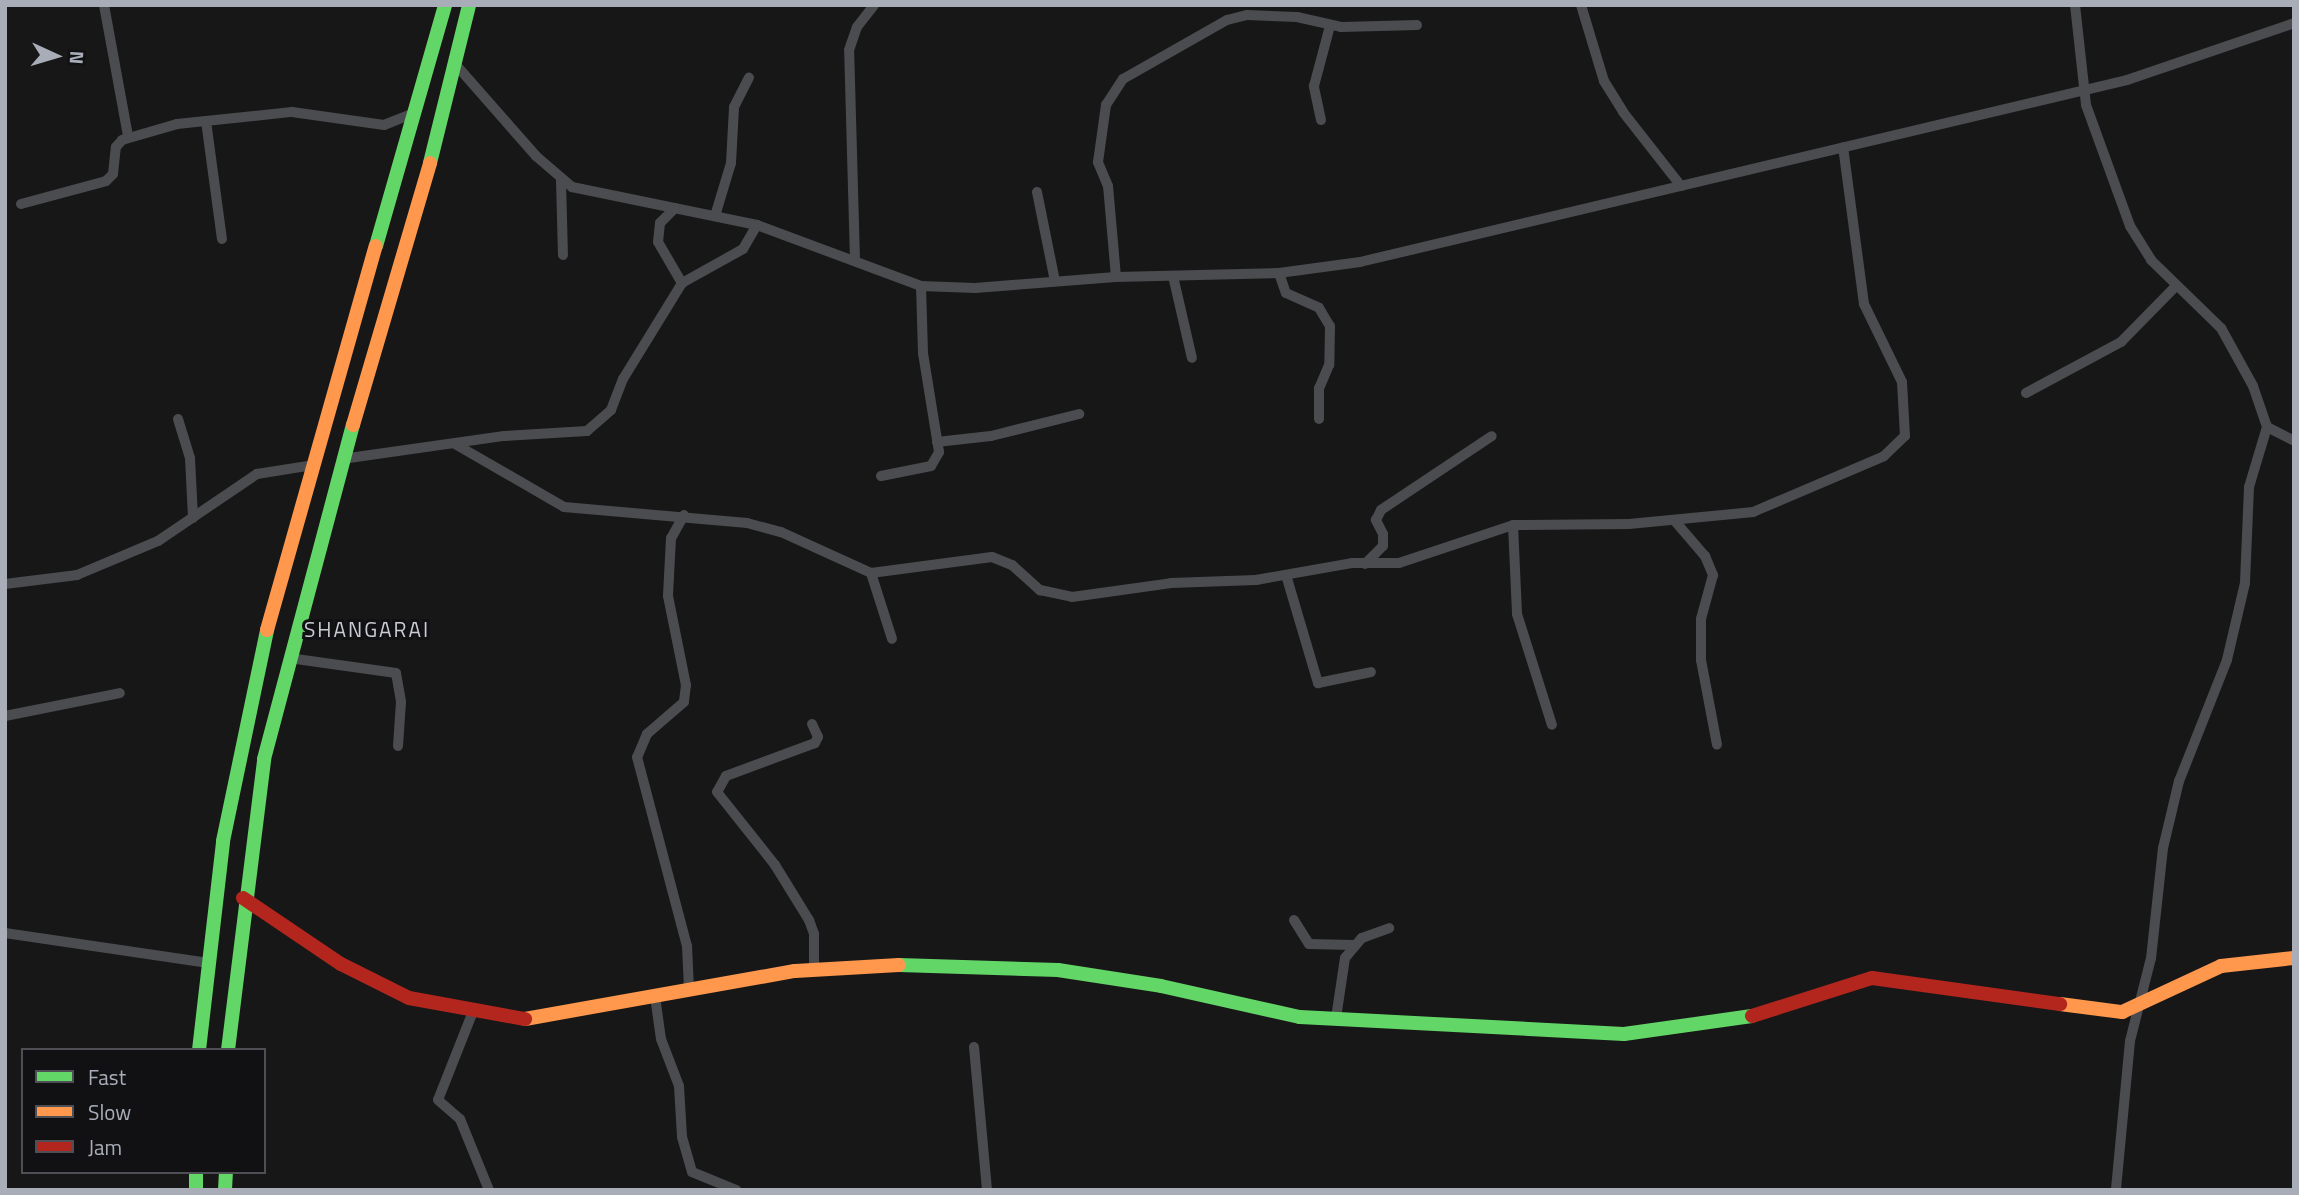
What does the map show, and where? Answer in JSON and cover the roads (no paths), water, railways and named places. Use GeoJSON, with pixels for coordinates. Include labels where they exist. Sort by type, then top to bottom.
{"type":"FeatureCollection","features":[{"type":"Feature","properties":{"kind":"main road"},"geometry":{"type":"LineString","coordinates":[[199,1048],[207,963],[243,729],[367,267],[417,111],[445,5]]}},
{"type":"Feature","properties":{"kind":"main road"},"geometry":{"type":"LineString","coordinates":[[228,1048],[243,898],[264,759],[342,459],[396,277],[418,213],[457,66],[469,5]]}},
{"type":"Feature","properties":{"kind":"main road"},"geometry":{"type":"LineString","coordinates":[[388,203],[418,213]]}},
{"type":"Feature","properties":{"kind":"main road"},"geometry":{"type":"LineString","coordinates":[[367,267],[396,277]]}},
{"type":"Feature","properties":{"kind":"main road"},"geometry":{"type":"LineString","coordinates":[[243,898],[341,964],[400,994],[472,1014],[519,1020],[546,1018],[689,989],[814,969],[916,964],[1058,970],[1161,986],[1280,1014],[1590,1035],[1650,1032],[1765,1014],[1872,978],[2110,1012],[2138,1007],[2221,966],[2294,958]]}},
{"type":"Feature","properties":{"kind":"street"},"geometry":{"type":"LineString","coordinates":[[104,5],[128,136]]}},
{"type":"Feature","properties":{"kind":"street"},"geometry":{"type":"LineString","coordinates":[[855,260],[849,50],[857,27],[874,5]]}},
{"type":"Feature","properties":{"kind":"street"},"geometry":{"type":"LineString","coordinates":[[1581,5],[1604,81],[1623,112],[1681,186]]}},
{"type":"Feature","properties":{"kind":"street"},"geometry":{"type":"LineString","coordinates":[[2075,5],[2082,88],[2117,197],[2138,243],[2227,337],[2253,386],[2267,427],[2249,487],[2242,599],[2217,692],[2175,795],[2163,848],[2151,958],[2138,1007],[2118,1140],[2116,1190]]}},
{"type":"Feature","properties":{"kind":"street"},"geometry":{"type":"LineString","coordinates":[[1116,277],[1108,186],[1098,162],[1106,105],[1123,79],[1235,18],[1275,15],[1330,26],[1417,25]]}},
{"type":"Feature","properties":{"kind":"street"},"geometry":{"type":"LineString","coordinates":[[457,66],[561,180],[589,194],[757,225],[922,285],[975,288],[1116,277],[1279,273],[1360,262],[2175,67],[2294,23]]}},
{"type":"Feature","properties":{"kind":"street"},"geometry":{"type":"LineString","coordinates":[[1321,120],[1314,86],[1330,26]]}},
{"type":"Feature","properties":{"kind":"street"},"geometry":{"type":"LineString","coordinates":[[715,216],[732,163],[734,107],[749,78]]}},
{"type":"Feature","properties":{"kind":"street"},"geometry":{"type":"LineString","coordinates":[[21,204],[106,181],[114,170],[116,147],[128,136],[206,121],[292,112],[384,125],[417,111]]}},
{"type":"Feature","properties":{"kind":"street"},"geometry":{"type":"LineString","coordinates":[[206,121],[222,239]]}},
{"type":"Feature","properties":{"kind":"street"},"geometry":{"type":"LineString","coordinates":[[455,444],[557,505],[684,515],[765,527],[870,573],[992,557],[1012,565],[1040,590],[1072,597],[1171,583],[1286,575],[1365,564],[1411,561],[1513,525],[1674,520],[1764,508],[1825,477],[1884,456],[1905,436],[1902,382],[1864,303],[1843,146]]}},
{"type":"Feature","properties":{"kind":"street"},"geometry":{"type":"LineString","coordinates":[[561,180],[563,255]]}},
{"type":"Feature","properties":{"kind":"street"},"geometry":{"type":"LineString","coordinates":[[1037,192],[1055,281]]}},
{"type":"Feature","properties":{"kind":"street"},"geometry":{"type":"LineString","coordinates":[[675,208],[660,223],[657,242],[682,284]]}},
{"type":"Feature","properties":{"kind":"street"},"geometry":{"type":"LineString","coordinates":[[342,459],[504,436],[582,433],[592,428],[611,410],[623,379],[682,284],[743,249],[757,225]]}},
{"type":"Feature","properties":{"kind":"street"},"geometry":{"type":"LineString","coordinates":[[1279,273],[1286,293],[1319,308],[1330,326],[1329,365],[1319,388],[1319,419]]}},
{"type":"Feature","properties":{"kind":"street"},"geometry":{"type":"LineString","coordinates":[[1173,276],[1192,358]]}},
{"type":"Feature","properties":{"kind":"street"},"geometry":{"type":"LineString","coordinates":[[881,476],[931,466],[939,452],[923,353],[922,285]]}},
{"type":"Feature","properties":{"kind":"street"},"geometry":{"type":"LineString","coordinates":[[2026,393],[2121,341],[2176,286]]}},
{"type":"Feature","properties":{"kind":"street"},"geometry":{"type":"LineString","coordinates":[[937,442],[991,436],[1079,414]]}},
{"type":"Feature","properties":{"kind":"street"},"geometry":{"type":"LineString","coordinates":[[178,419],[190,458],[193,518]]}},
{"type":"Feature","properties":{"kind":"street"},"geometry":{"type":"LineString","coordinates":[[2267,427],[2294,441]]}},
{"type":"Feature","properties":{"kind":"street"},"geometry":{"type":"LineString","coordinates":[[1365,564],[1383,546],[1376,520],[1381,510],[1492,436]]}},
{"type":"Feature","properties":{"kind":"street"},"geometry":{"type":"LineString","coordinates":[[5,584],[77,575],[147,547],[257,474],[314,465]]}},
{"type":"Feature","properties":{"kind":"street"},"geometry":{"type":"LineString","coordinates":[[684,515],[671,538],[668,596],[686,685],[684,702],[647,734],[637,757],[687,946],[689,989]]}},
{"type":"Feature","properties":{"kind":"street"},"geometry":{"type":"LineString","coordinates":[[1674,520],[1705,556],[1713,575],[1701,619],[1700,660],[1717,745]]}},
{"type":"Feature","properties":{"kind":"street"},"geometry":{"type":"LineString","coordinates":[[1513,525],[1517,614],[1552,725]]}},
{"type":"Feature","properties":{"kind":"street"},"geometry":{"type":"LineString","coordinates":[[870,573],[892,639]]}},
{"type":"Feature","properties":{"kind":"street"},"geometry":{"type":"LineString","coordinates":[[1286,575],[1318,683],[1371,672]]}},
{"type":"Feature","properties":{"kind":"street"},"geometry":{"type":"LineString","coordinates":[[289,658],[396,673],[401,702],[398,746]]}},
{"type":"Feature","properties":{"kind":"street"},"geometry":{"type":"LineString","coordinates":[[5,716],[120,693]]}},
{"type":"Feature","properties":{"kind":"street"},"geometry":{"type":"LineString","coordinates":[[812,723],[818,737],[815,743],[734,772],[720,781],[717,792],[775,865],[809,920],[814,934],[814,969]]}},
{"type":"Feature","properties":{"kind":"street"},"geometry":{"type":"LineString","coordinates":[[1294,920],[1309,944],[1353,945],[1389,928]]}},
{"type":"Feature","properties":{"kind":"street"},"geometry":{"type":"LineString","coordinates":[[5,933],[207,963]]}},
{"type":"Feature","properties":{"kind":"street"},"geometry":{"type":"LineString","coordinates":[[1336,1018],[1340,976],[1353,945]]}},
{"type":"Feature","properties":{"kind":"street"},"geometry":{"type":"LineString","coordinates":[[655,996],[662,1039],[679,1086],[682,1137],[692,1172],[736,1190]]}},
{"type":"Feature","properties":{"kind":"street"},"geometry":{"type":"LineString","coordinates":[[472,1014],[438,1100],[460,1119],[489,1190]]}},
{"type":"Feature","properties":{"kind":"street"},"geometry":{"type":"LineString","coordinates":[[974,1046],[987,1190]]}},
{"type":"Feature","properties":{"kind":"district","name":"SHANGARAI"},"geometry":{"type":"Point","coordinates":[367,629]}}]}
